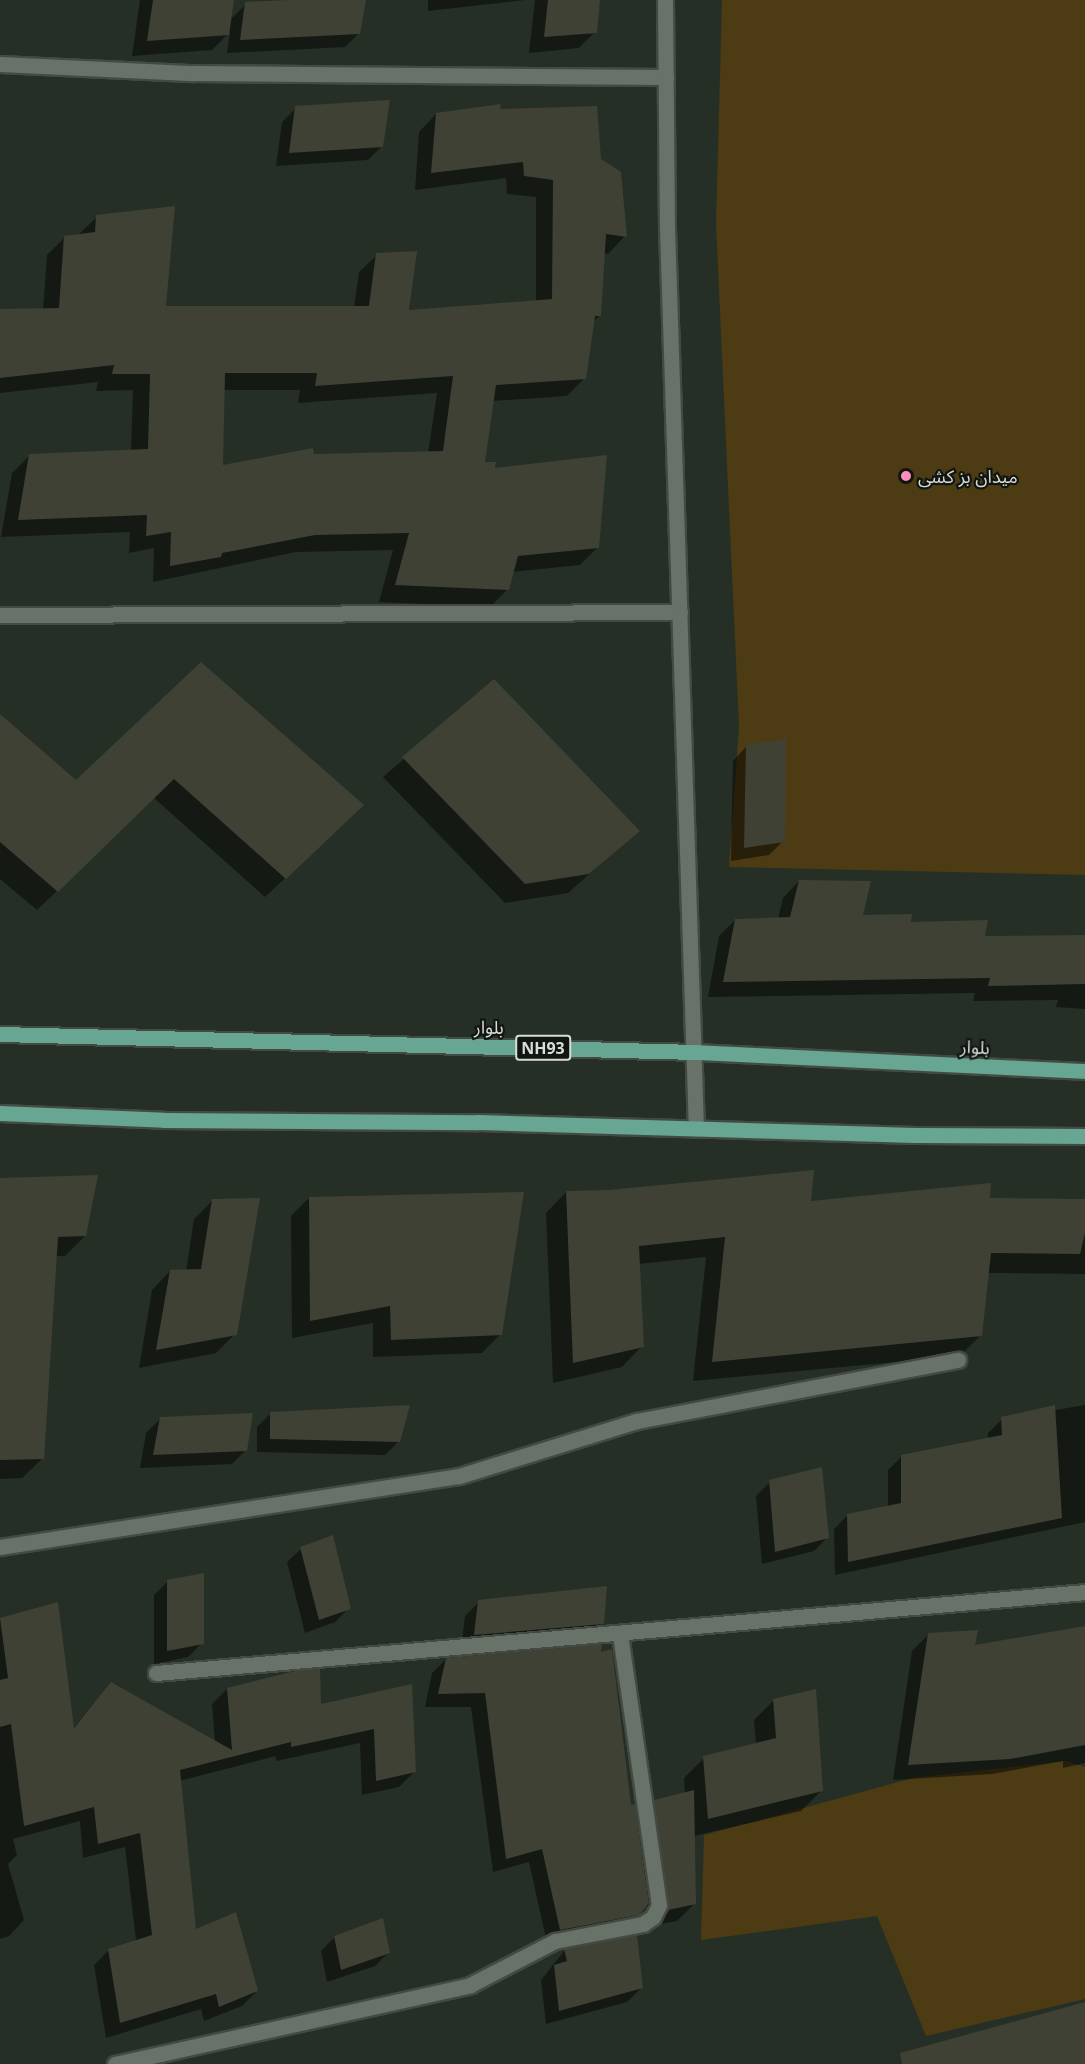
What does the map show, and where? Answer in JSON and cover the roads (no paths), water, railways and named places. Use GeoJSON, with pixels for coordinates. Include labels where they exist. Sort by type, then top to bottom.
{"type":"FeatureCollection","features":[{"type":"Feature","properties":{"kind":"main road","name":"بلوار"},"geometry":{"type":"LineString","coordinates":[[0,1034],[696,1052],[1085,1071]]}},
{"type":"Feature","properties":{"kind":"main road"},"geometry":{"type":"LineString","coordinates":[[0,1113],[164,1119],[478,1122],[696,1129],[1085,1136]]}},
{"type":"Feature","properties":{"kind":"street"},"geometry":{"type":"LineString","coordinates":[[665,0],[667,228],[696,1052],[696,1129]]}},
{"type":"Feature","properties":{"kind":"street"},"geometry":{"type":"LineString","coordinates":[[0,64],[194,73],[666,77]]}},
{"type":"Feature","properties":{"kind":"street"},"geometry":{"type":"LineString","coordinates":[[0,615],[680,612]]}},
{"type":"Feature","properties":{"kind":"street"},"geometry":{"type":"LineString","coordinates":[[0,1547],[459,1476],[637,1421],[958,1360]]}},
{"type":"Feature","properties":{"kind":"street"},"geometry":{"type":"LineString","coordinates":[[156,1673],[1085,1592]]}},
{"type":"Feature","properties":{"kind":"street"},"geometry":{"type":"LineString","coordinates":[[115,2064],[470,1985],[555,1941],[643,1924],[653,1917],[659,1905],[620,1634]]}},
{"type":"Feature","properties":{"kind":"place","name":"میدان بز کشی"},"geometry":{"type":"Point","coordinates":[906,476]}}]}
